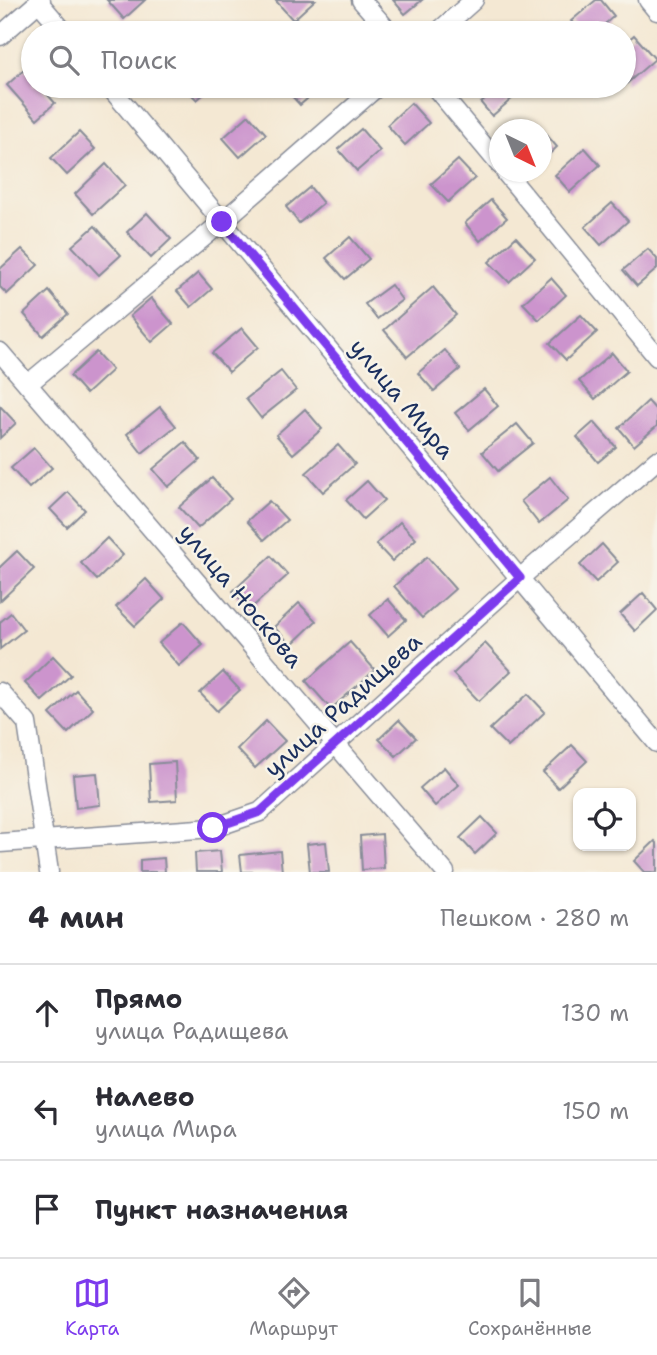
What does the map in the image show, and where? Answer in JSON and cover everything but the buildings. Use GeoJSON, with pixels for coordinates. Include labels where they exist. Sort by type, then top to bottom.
{"type":"FeatureCollection","features":[{"type":"Feature","properties":{"kind":"street"},"geometry":{"type":"LineString","coordinates":[[360,0],[379,21]]}},
{"type":"Feature","properties":{"kind":"street"},"geometry":{"type":"LineString","coordinates":[[450,21],[474,0]]}},
{"type":"Feature","properties":{"kind":"street"},"geometry":{"type":"LineString","coordinates":[[648,0],[657,11]]}},
{"type":"Feature","properties":{"kind":"street"},"geometry":{"type":"LineString","coordinates":[[0,36],[39,1],[55,21]]}},
{"type":"Feature","properties":{"kind":"street","name":"улица Мира"},"geometry":{"type":"LineString","coordinates":[[119,98],[657,743]]}},
{"type":"Feature","properties":{"kind":"street"},"geometry":{"type":"LineString","coordinates":[[28,384],[222,222],[364,98]]}},
{"type":"Feature","properties":{"kind":"street"},"geometry":{"type":"LineString","coordinates":[[444,98],[489,153]]}},
{"type":"Feature","properties":{"kind":"street"},"geometry":{"type":"LineString","coordinates":[[513,182],[657,357]]}},
{"type":"Feature","properties":{"kind":"street","name":"улица Носкова"},"geometry":{"type":"LineString","coordinates":[[0,352],[445,872]]}},
{"type":"Feature","properties":{"kind":"street","name":"улица Радищева"},"geometry":{"type":"LineString","coordinates":[[0,844],[213,828],[260,812],[520,578],[657,460]]}},
{"type":"Feature","properties":{"kind":"street"},"geometry":{"type":"LineString","coordinates":[[0,692],[27,723],[49,872]]}},
{"type":"Feature","properties":{"kind":"route"},"geometry":{"type":"LineString","coordinates":[[213,828],[260,812],[520,578],[222,222]]}}]}
